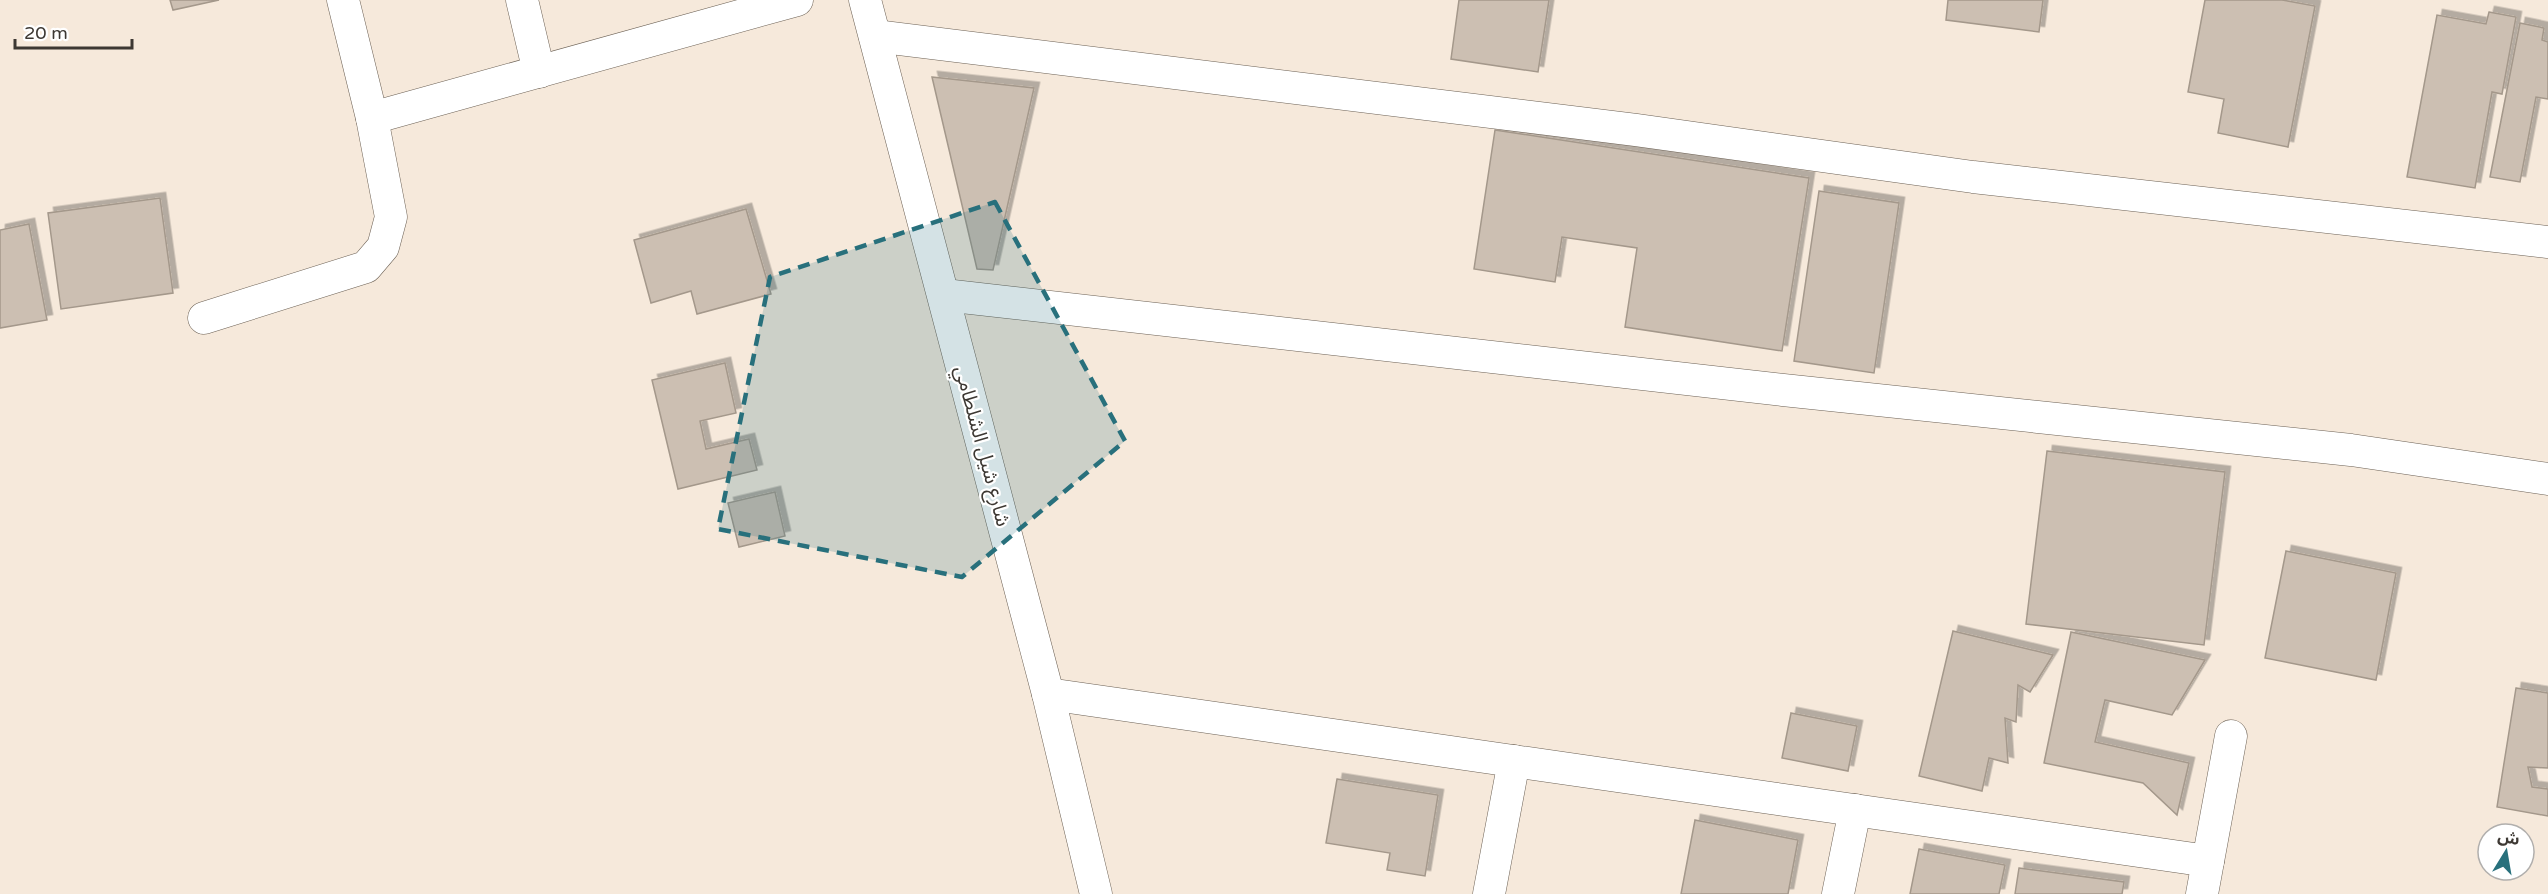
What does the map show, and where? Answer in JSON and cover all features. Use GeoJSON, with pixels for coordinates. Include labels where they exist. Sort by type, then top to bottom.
{"type":"FeatureCollection","features":[{"type":"Feature","properties":{"kind":"street"},"geometry":{"type":"LineString","coordinates":[[204,318],[366,267],[383,247],[392,217],[372,118],[343,0]]}},
{"type":"Feature","properties":{"kind":"street"},"geometry":{"type":"LineString","coordinates":[[522,0],[539,72]]}},
{"type":"Feature","properties":{"kind":"street"},"geometry":{"type":"LineString","coordinates":[[372,118],[797,0]]}},
{"type":"Feature","properties":{"kind":"street","name":"شارع شيل الشلطامي"},"geometry":{"type":"LineString","coordinates":[[865,0],[1048,694],[1096,894]]}},
{"type":"Feature","properties":{"kind":"street"},"geometry":{"type":"LineString","coordinates":[[875,36],[1636,130],[1973,177],[2548,242]]}},
{"type":"Feature","properties":{"kind":"street"},"geometry":{"type":"LineString","coordinates":[[944,295],[1783,390],[2351,450],[2548,479]]}},
{"type":"Feature","properties":{"kind":"street"},"geometry":{"type":"LineString","coordinates":[[1048,694],[2208,861]]}},
{"type":"Feature","properties":{"kind":"street"},"geometry":{"type":"LineString","coordinates":[[2202,894],[2231,736]]}},
{"type":"Feature","properties":{"kind":"street"},"geometry":{"type":"LineString","coordinates":[[1489,894],[1514,761]]}},
{"type":"Feature","properties":{"kind":"street"},"geometry":{"type":"LineString","coordinates":[[1838,894],[1855,810]]}},
{"type":"Feature","properties":{"kind":"highlighted area"},"geometry":{"type":"Polygon","coordinates":[[[995,202],[1125,441],[962,577],[718,529],[770,277],[995,202]]]}},
{"type":"Feature","properties":{"kind":"building"},"geometry":{"type":"Polygon","coordinates":[[[170,0],[219,0],[173,10],[170,0]]]}},
{"type":"Feature","properties":{"kind":"building"},"geometry":{"type":"Polygon","coordinates":[[[1459,0],[1549,0],[1538,72],[1451,59],[1459,0]]]}},
{"type":"Feature","properties":{"kind":"building"},"geometry":{"type":"Polygon","coordinates":[[[1948,0],[2043,0],[2039,32],[1946,20],[1948,0]]]}},
{"type":"Feature","properties":{"kind":"building"},"geometry":{"type":"Polygon","coordinates":[[[2205,0],[2282,0],[2315,6],[2288,147],[2218,133],[2224,99],[2188,92],[2205,0]]]}},
{"type":"Feature","properties":{"kind":"building"},"geometry":{"type":"Polygon","coordinates":[[[2489,12],[2516,17],[2502,94],[2492,92],[2475,188],[2407,177],[2437,15],[2486,24],[2489,12]]]}},
{"type":"Feature","properties":{"kind":"building"},"geometry":{"type":"Polygon","coordinates":[[[2520,23],[2544,28],[2542,40],[2548,42],[2548,99],[2536,97],[2520,182],[2490,177],[2520,23]]]}},
{"type":"Feature","properties":{"kind":"building"},"geometry":{"type":"Polygon","coordinates":[[[932,77],[1034,88],[993,270],[977,269],[932,77]]]}},
{"type":"Feature","properties":{"kind":"building"},"geometry":{"type":"Polygon","coordinates":[[[1495,130],[1809,178],[1782,351],[1625,327],[1637,248],[1562,237],[1555,282],[1474,269],[1495,130]]]}},
{"type":"Feature","properties":{"kind":"building"},"geometry":{"type":"Polygon","coordinates":[[[1819,191],[1899,203],[1874,373],[1794,361],[1819,191]]]}},
{"type":"Feature","properties":{"kind":"building"},"geometry":{"type":"Polygon","coordinates":[[[160,198],[173,293],[61,309],[48,213],[160,198]]]}},
{"type":"Feature","properties":{"kind":"building"},"geometry":{"type":"Polygon","coordinates":[[[746,209],[771,294],[697,314],[691,291],[651,303],[634,240],[746,209]]]}},
{"type":"Feature","properties":{"kind":"building"},"geometry":{"type":"Polygon","coordinates":[[[29,224],[47,320],[0,328],[0,230],[29,224]]]}},
{"type":"Feature","properties":{"kind":"building"},"geometry":{"type":"Polygon","coordinates":[[[725,363],[736,413],[700,421],[706,449],[749,439],[757,470],[678,489],[652,380],[725,363]]]}},
{"type":"Feature","properties":{"kind":"building"},"geometry":{"type":"Polygon","coordinates":[[[2047,451],[2225,472],[2204,645],[2026,624],[2047,451]]]}},
{"type":"Feature","properties":{"kind":"building"},"geometry":{"type":"Polygon","coordinates":[[[775,492],[785,536],[739,547],[728,503],[775,492]]]}},
{"type":"Feature","properties":{"kind":"building"},"geometry":{"type":"Polygon","coordinates":[[[2286,551],[2396,573],[2376,680],[2265,658],[2286,551]]]}},
{"type":"Feature","properties":{"kind":"building"},"geometry":{"type":"Polygon","coordinates":[[[1953,631],[2053,655],[2030,692],[2018,685],[2016,722],[2005,718],[2008,763],[1989,758],[1982,791],[1919,776],[1953,631]]]}},
{"type":"Feature","properties":{"kind":"building"},"geometry":{"type":"Polygon","coordinates":[[[2071,632],[2205,660],[2172,715],[2105,700],[2095,742],[2189,763],[2177,815],[2143,783],[2044,763],[2071,632]]]}},
{"type":"Feature","properties":{"kind":"building"},"geometry":{"type":"Polygon","coordinates":[[[2516,688],[2548,693],[2548,768],[2528,767],[2532,787],[2548,789],[2548,816],[2497,807],[2516,688]]]}},
{"type":"Feature","properties":{"kind":"building"},"geometry":{"type":"Polygon","coordinates":[[[1791,713],[1857,726],[1848,771],[1782,758],[1791,713]]]}},
{"type":"Feature","properties":{"kind":"building"},"geometry":{"type":"Polygon","coordinates":[[[1337,779],[1438,795],[1425,876],[1387,870],[1390,853],[1326,843],[1337,779]]]}},
{"type":"Feature","properties":{"kind":"building"},"geometry":{"type":"Polygon","coordinates":[[[1695,820],[1798,840],[1788,894],[1681,894],[1695,820]]]}},
{"type":"Feature","properties":{"kind":"building"},"geometry":{"type":"Polygon","coordinates":[[[1919,849],[2005,865],[1999,894],[1910,894],[1919,849]]]}},
{"type":"Feature","properties":{"kind":"building"},"geometry":{"type":"Polygon","coordinates":[[[2019,868],[2124,882],[2122,894],[2015,894],[2019,868]]]}}]}
